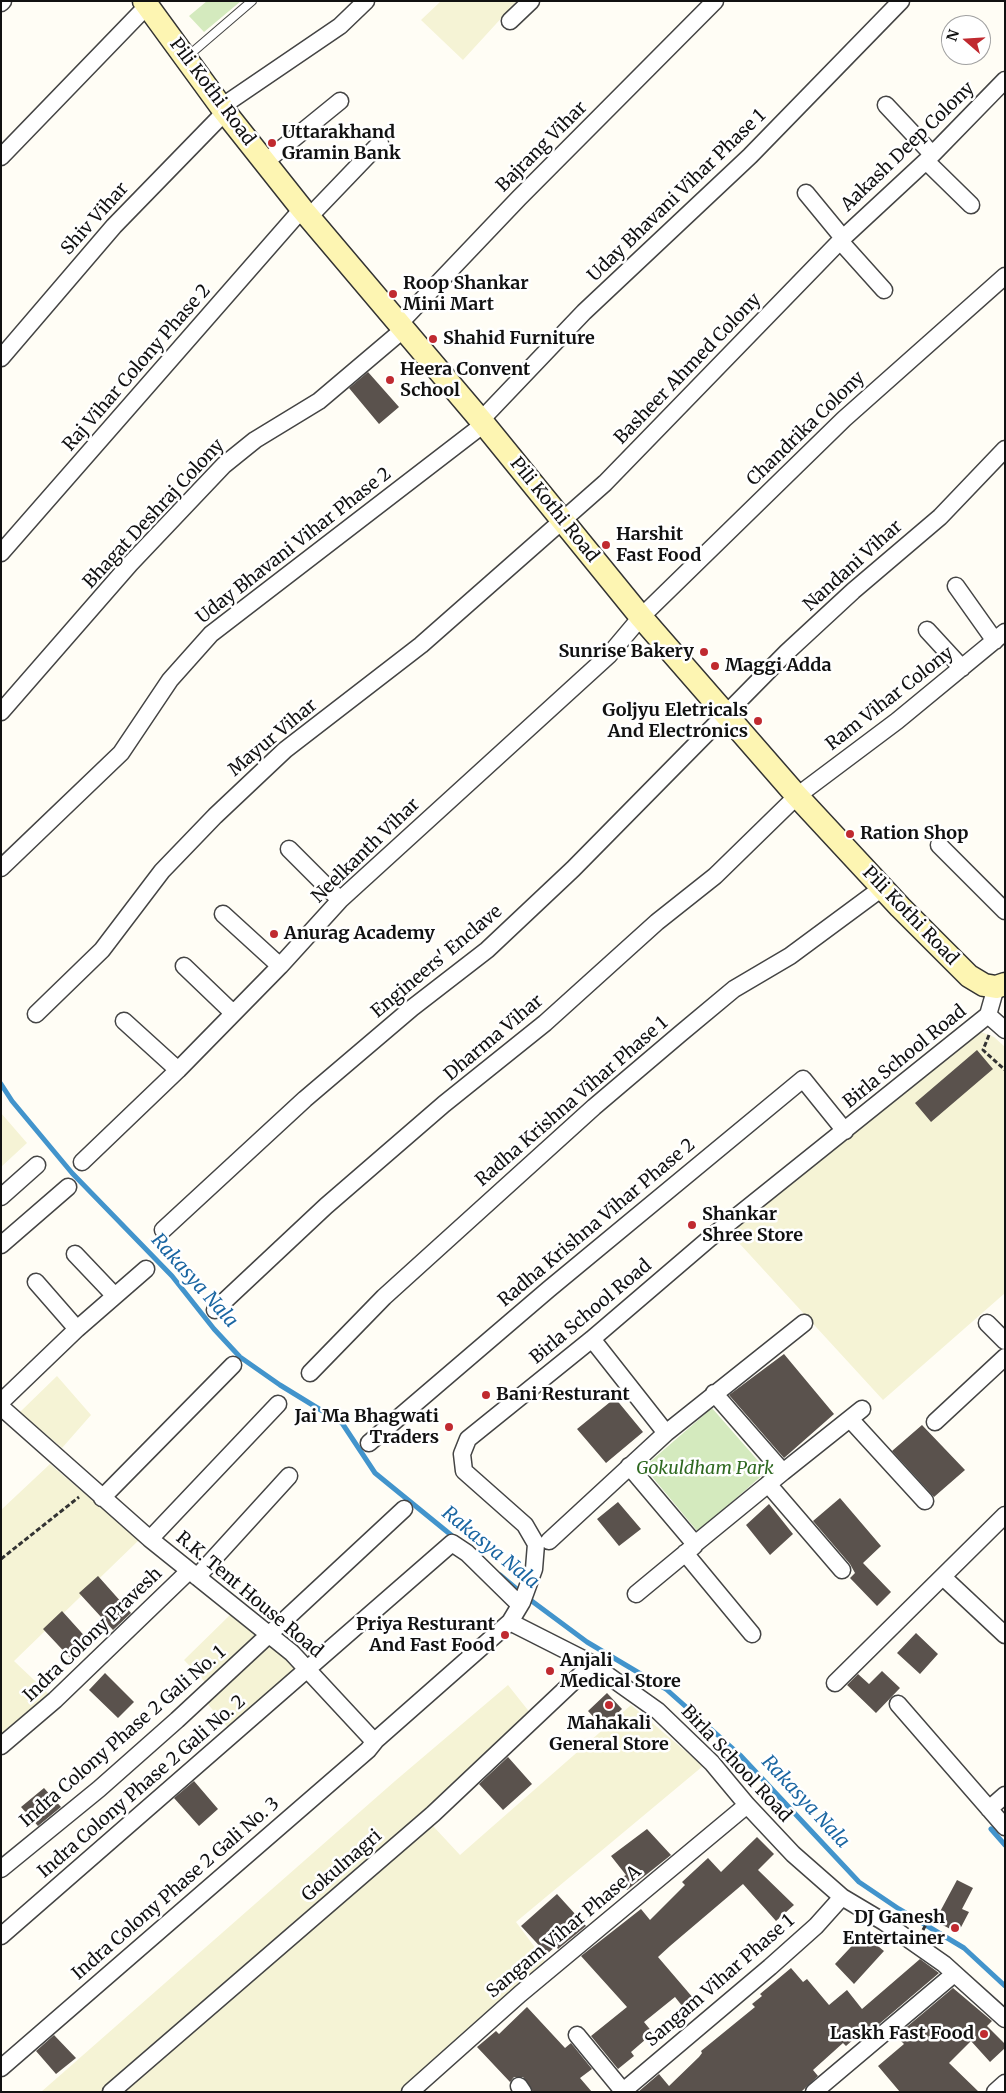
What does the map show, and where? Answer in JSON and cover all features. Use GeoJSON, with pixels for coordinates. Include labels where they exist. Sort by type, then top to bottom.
{"type":"FeatureCollection","features":[{"type":"Feature","properties":{"kind":"street","name":"Shiv Vihar"},"geometry":{"type":"LineString","coordinates":[[1,358],[114,226],[223,110],[340,26],[366,1]]}},
{"type":"Feature","properties":{"kind":"street"},"geometry":{"type":"LineString","coordinates":[[510,21],[531,1]]}},
{"type":"Feature","properties":{"kind":"street","name":"Bajrang Vihar"},"geometry":{"type":"LineString","coordinates":[[401,326],[519,198],[716,1]]}},
{"type":"Feature","properties":{"kind":"street","name":"Uday Bhavani Vihar Phase 1"},"geometry":{"type":"LineString","coordinates":[[482,422],[584,312],[750,156],[901,1]]}},
{"type":"Feature","properties":{"kind":"street","name":"Pili Kothi Road"},"geometry":{"type":"LineString","coordinates":[[146,4],[223,110],[306,213],[482,422],[641,617],[797,796],[882,888],[969,976],[984,985],[1000,986]]}},
{"type":"Feature","properties":{"kind":"street"},"geometry":{"type":"LineString","coordinates":[[1,157],[146,4]]}},
{"type":"Feature","properties":{"kind":"street","name":"Aakash Deep Colony"},"geometry":{"type":"LineString","coordinates":[[842,240],[929,158],[1005,80]]}},
{"type":"Feature","properties":{"kind":"street"},"geometry":{"type":"LineString","coordinates":[[265,162],[340,101]]}},
{"type":"Feature","properties":{"kind":"street"},"geometry":{"type":"LineString","coordinates":[[886,105],[929,158],[971,205]]}},
{"type":"Feature","properties":{"kind":"street","name":"Raj Vihar Colony Phase 2"},"geometry":{"type":"LineString","coordinates":[[1,553],[306,213],[380,143]]}},
{"type":"Feature","properties":{"kind":"street"},"geometry":{"type":"LineString","coordinates":[[806,194],[884,290]]}},
{"type":"Feature","properties":{"kind":"street","name":"Basheer Ahmed Colony"},"geometry":{"type":"LineString","coordinates":[[562,520],[631,457],[842,240]]}},
{"type":"Feature","properties":{"kind":"street","name":"Chandrika Colony"},"geometry":{"type":"LineString","coordinates":[[641,617],[844,419],[1005,276]]}},
{"type":"Feature","properties":{"kind":"street","name":"Bhagat Deshraj Colony"},"geometry":{"type":"LineString","coordinates":[[1,712],[130,564],[224,465],[255,440],[319,401],[401,326]]}},
{"type":"Feature","properties":{"kind":"street","name":"Uday Bhavani Vihar Phase 2"},"geometry":{"type":"LineString","coordinates":[[1,868],[121,753],[170,680],[212,634],[482,422]]}},
{"type":"Feature","properties":{"kind":"street","name":"Nandani Vihar"},"geometry":{"type":"LineString","coordinates":[[727,714],[787,652],[940,516],[1005,449]]}},
{"type":"Feature","properties":{"kind":"street","name":"Mayur Vihar"},"geometry":{"type":"LineString","coordinates":[[36,1014],[102,950],[169,864],[215,816],[278,756],[422,645],[562,520]]}},
{"type":"Feature","properties":{"kind":"street"},"geometry":{"type":"LineString","coordinates":[[956,586],[1000,636]]}},
{"type":"Feature","properties":{"kind":"street","name":"Neelkanth Vihar"},"geometry":{"type":"LineString","coordinates":[[82,1162],[178,1070],[280,966],[340,900],[609,655],[641,617]]}},
{"type":"Feature","properties":{"kind":"street"},"geometry":{"type":"LineString","coordinates":[[927,630],[962,668]]}},
{"type":"Feature","properties":{"kind":"street","name":"Ram Vihar Colony"},"geometry":{"type":"LineString","coordinates":[[797,796],[897,721],[1000,636]]}},
{"type":"Feature","properties":{"kind":"street","name":"Engineers' Enclave"},"geometry":{"type":"LineString","coordinates":[[163,1230],[305,1099],[412,1008],[487,950],[573,869],[727,714]]}},
{"type":"Feature","properties":{"kind":"street","name":"Dharma Vihar"},"geometry":{"type":"LineString","coordinates":[[215,1310],[326,1206],[444,1104],[545,1023],[657,922],[715,876],[797,796]]}},
{"type":"Feature","properties":{"kind":"street"},"geometry":{"type":"LineString","coordinates":[[939,845],[1005,911]]}},
{"type":"Feature","properties":{"kind":"street"},"geometry":{"type":"LineString","coordinates":[[289,849],[340,900]]}},
{"type":"Feature","properties":{"kind":"street","name":"Radha Krishna Vihar Phase 1"},"geometry":{"type":"LineString","coordinates":[[310,1373],[384,1297],[594,1107],[672,1040],[734,989],[790,956],[882,888]]}},
{"type":"Feature","properties":{"kind":"street"},"geometry":{"type":"LineString","coordinates":[[223,914],[280,966]]}},
{"type":"Feature","properties":{"kind":"street"},"geometry":{"type":"LineString","coordinates":[[184,966],[233,1013]]}},
{"type":"Feature","properties":{"kind":"street","name":"Birla School Road"},"geometry":{"type":"LineString","coordinates":[[1000,986],[996,1022],[845,1131],[710,1238],[592,1339],[468,1439],[462,1454],[464,1471],[525,1526],[536,1544],[534,1570],[521,1604],[510,1622],[592,1664],[674,1725],[712,1763],[747,1805],[793,1854],[842,1897],[916,1943],[1005,2019]]}},
{"type":"Feature","properties":{"kind":"street"},"geometry":{"type":"LineString","coordinates":[[124,1020],[178,1070]]}},
{"type":"Feature","properties":{"kind":"street","name":"Radha Krishna Vihar Phase 2"},"geometry":{"type":"LineString","coordinates":[[369,1443],[549,1289],[803,1079],[845,1131]]}},
{"type":"Feature","properties":{"kind":"street"},"geometry":{"type":"LineString","coordinates":[[1,1197],[37,1165]]}},
{"type":"Feature","properties":{"kind":"street"},"geometry":{"type":"LineString","coordinates":[[1,1245],[68,1187]]}},
{"type":"Feature","properties":{"kind":"street"},"geometry":{"type":"LineString","coordinates":[[76,1254],[114,1295]]}},
{"type":"Feature","properties":{"kind":"street"},"geometry":{"type":"LineString","coordinates":[[1,1402],[77,1329],[146,1268]]}},
{"type":"Feature","properties":{"kind":"street"},"geometry":{"type":"LineString","coordinates":[[36,1282],[77,1329]]}},
{"type":"Feature","properties":{"kind":"street"},"geometry":{"type":"LineString","coordinates":[[549,1540],[666,1433],[804,1322]]}},
{"type":"Feature","properties":{"kind":"street"},"geometry":{"type":"LineString","coordinates":[[987,1323],[1005,1341]]}},
{"type":"Feature","properties":{"kind":"street"},"geometry":{"type":"LineString","coordinates":[[592,1339],[666,1433]]}},
{"type":"Feature","properties":{"kind":"street"},"geometry":{"type":"LineString","coordinates":[[935,1422],[1005,1357]]}},
{"type":"Feature","properties":{"kind":"street"},"geometry":{"type":"LineString","coordinates":[[96,1493],[233,1365]]}},
{"type":"Feature","properties":{"kind":"street"},"geometry":{"type":"LineString","coordinates":[[714,1393],[783,1472]]}},
{"type":"Feature","properties":{"kind":"street"},"geometry":{"type":"LineString","coordinates":[[150,1539],[278,1404]]}},
{"type":"Feature","properties":{"kind":"street","name":"R.K. Tent House Road"},"geometry":{"type":"LineString","coordinates":[[1,1407],[150,1539],[269,1634],[308,1668],[371,1738],[376,1740]]}},
{"type":"Feature","properties":{"kind":"street"},"geometry":{"type":"LineString","coordinates":[[636,1594],[768,1484],[856,1414],[925,1501]]}},
{"type":"Feature","properties":{"kind":"street"},"geometry":{"type":"LineString","coordinates":[[629,1466],[752,1634]]}},
{"type":"Feature","properties":{"kind":"street","name":"Indra Colony Pravesh"},"geometry":{"type":"LineString","coordinates":[[1,1746],[56,1700],[193,1574],[289,1476]]}},
{"type":"Feature","properties":{"kind":"street"},"geometry":{"type":"LineString","coordinates":[[768,1484],[842,1570]]}},
{"type":"Feature","properties":{"kind":"street","name":"Indra Colony Phase 2 Gali No. 1"},"geometry":{"type":"LineString","coordinates":[[1,1868],[99,1789],[404,1509]]}},
{"type":"Feature","properties":{"kind":"street"},"geometry":{"type":"LineString","coordinates":[[835,1682],[1005,1515]]}},
{"type":"Feature","properties":{"kind":"street","name":"Indra Colony Phase 2 Gali No. 2"},"geometry":{"type":"LineString","coordinates":[[1,1936],[452,1544],[466,1553],[521,1604]]}},
{"type":"Feature","properties":{"kind":"street"},"geometry":{"type":"LineString","coordinates":[[943,1577],[1005,1636]]}},
{"type":"Feature","properties":{"kind":"street"},"geometry":{"type":"LineString","coordinates":[[376,1740],[510,1622]]}},
{"type":"Feature","properties":{"kind":"street","name":"Gokulnagri"},"geometry":{"type":"LineString","coordinates":[[111,2092],[433,1814],[592,1664]]}},
{"type":"Feature","properties":{"kind":"street"},"geometry":{"type":"LineString","coordinates":[[898,1704],[1005,1828]]}},
{"type":"Feature","properties":{"kind":"street","name":"Indra Colony Phase 2 Gali No. 3"},"geometry":{"type":"LineString","coordinates":[[1,2068],[368,1750],[376,1740]]}},
{"type":"Feature","properties":{"kind":"street"},"geometry":{"type":"LineString","coordinates":[[989,1809],[1005,1795]]}},
{"type":"Feature","properties":{"kind":"street","name":"Sangam Vihar Phase A"},"geometry":{"type":"LineString","coordinates":[[410,2092],[520,1994],[747,1805]]}},
{"type":"Feature","properties":{"kind":"street","name":"Sangam Vihar Phase 1"},"geometry":{"type":"LineString","coordinates":[[622,2091],[770,1967],[816,1926],[842,1897]]}},
{"type":"Feature","properties":{"kind":"street"},"geometry":{"type":"LineString","coordinates":[[814,2092],[954,1974]]}},
{"type":"Feature","properties":{"kind":"street"},"geometry":{"type":"LineString","coordinates":[[577,2035],[622,2091]]}},
{"type":"Feature","properties":{"kind":"street"},"geometry":{"type":"LineString","coordinates":[[995,2092],[1005,2083]]}},
{"type":"Feature","properties":{"kind":"lane"},"geometry":{"type":"LineString","coordinates":[[187,58],[252,1]]}},
{"type":"Feature","properties":{"kind":"path"},"geometry":{"type":"LineString","coordinates":[[996,1022],[983,1050],[1005,1070]]}},
{"type":"Feature","properties":{"kind":"path"},"geometry":{"type":"LineString","coordinates":[[1,1559],[96,1493]]}},
{"type":"Feature","properties":{"kind":"path"},"geometry":{"type":"LineString","coordinates":[[921,1933],[931,1915]]}},
{"type":"Feature","properties":{"kind":"shaded area"},"geometry":{"type":"Polygon","coordinates":[[[441,1],[517,1],[463,60],[421,20],[441,1]]]}},
{"type":"Feature","properties":{"kind":"shaded area"},"geometry":{"type":"Polygon","coordinates":[[[981,1032],[994,1037],[1005,1047],[1005,1293],[883,1400],[728,1231],[981,1032]]]}},
{"type":"Feature","properties":{"kind":"shaded area"},"geometry":{"type":"Polygon","coordinates":[[[1,1113],[27,1143],[1,1167],[1,1113]]]}},
{"type":"Feature","properties":{"kind":"shaded area"},"geometry":{"type":"Polygon","coordinates":[[[57,1376],[91,1415],[62,1448],[20,1412],[57,1376]]]}},
{"type":"Feature","properties":{"kind":"shaded area"},"geometry":{"type":"Polygon","coordinates":[[[50,1464],[139,1540],[14,1661],[53,1698],[1,1740],[1,1510],[50,1464]]]}},
{"type":"Feature","properties":{"kind":"shaded area"},"geometry":{"type":"Polygon","coordinates":[[[230,1615],[257,1636],[206,1683],[184,1660],[230,1615]]]}},
{"type":"Feature","properties":{"kind":"shaded area"},"geometry":{"type":"Polygon","coordinates":[[[270,1642],[298,1668],[230,1730],[206,1702],[270,1642]]]}},
{"type":"Feature","properties":{"kind":"shaded area"},"geometry":{"type":"Polygon","coordinates":[[[508,1685],[531,1714],[421,1813],[460,1855],[631,1705],[703,1766],[516,1922],[548,1965],[405,2092],[41,2092],[395,1781],[508,1685]]]}},
{"type":"Feature","properties":{"kind":"green space"},"geometry":{"type":"Polygon","coordinates":[[[207,1],[241,1],[204,32],[189,16],[207,1]]]}},
{"type":"Feature","properties":{"kind":"green space","name":"Gokuldham Park"},"geometry":{"type":"Polygon","coordinates":[[[712,1408],[767,1471],[698,1532],[644,1467],[712,1408]]]}},
{"type":"Feature","properties":{"kind":"building"},"geometry":{"type":"Polygon","coordinates":[[[368,372],[399,407],[379,424],[349,388],[368,372]]]}},
{"type":"Feature","properties":{"kind":"building"},"geometry":{"type":"Polygon","coordinates":[[[977,1050],[993,1069],[931,1122],[915,1103],[977,1050]]]}},
{"type":"Feature","properties":{"kind":"building"},"geometry":{"type":"Polygon","coordinates":[[[784,1354],[834,1414],[784,1458],[729,1395],[784,1354]]]}},
{"type":"Feature","properties":{"kind":"building"},"geometry":{"type":"Polygon","coordinates":[[[615,1398],[643,1432],[606,1463],[577,1429],[615,1398]]]}},
{"type":"Feature","properties":{"kind":"building"},"geometry":{"type":"Polygon","coordinates":[[[922,1425],[965,1470],[934,1497],[892,1451],[922,1425]]]}},
{"type":"Feature","properties":{"kind":"building"},"geometry":{"type":"Polygon","coordinates":[[[840,1498],[881,1546],[863,1563],[891,1592],[877,1606],[850,1578],[855,1573],[850,1564],[813,1521],[840,1498]]]}},
{"type":"Feature","properties":{"kind":"building"},"geometry":{"type":"Polygon","coordinates":[[[618,1502],[641,1529],[619,1546],[597,1519],[618,1502]]]}},
{"type":"Feature","properties":{"kind":"building"},"geometry":{"type":"Polygon","coordinates":[[[769,1504],[793,1534],[770,1555],[746,1525],[769,1504]]]}},
{"type":"Feature","properties":{"kind":"building"},"geometry":{"type":"Polygon","coordinates":[[[98,1576],[131,1613],[113,1630],[79,1593],[98,1576]]]}},
{"type":"Feature","properties":{"kind":"building"},"geometry":{"type":"Polygon","coordinates":[[[62,1611],[90,1642],[72,1660],[43,1629],[62,1611]]]}},
{"type":"Feature","properties":{"kind":"building"},"geometry":{"type":"Polygon","coordinates":[[[916,1633],[938,1654],[920,1674],[897,1653],[916,1633]]]}},
{"type":"Feature","properties":{"kind":"building"},"geometry":{"type":"Polygon","coordinates":[[[882,1671],[900,1688],[876,1713],[847,1685],[858,1674],[869,1684],[882,1671]]]}},
{"type":"Feature","properties":{"kind":"building"},"geometry":{"type":"Polygon","coordinates":[[[105,1673],[134,1702],[118,1718],[89,1690],[105,1673]]]}},
{"type":"Feature","properties":{"kind":"building"},"geometry":{"type":"Polygon","coordinates":[[[607,1693],[622,1709],[603,1727],[588,1711],[607,1693]]]}},
{"type":"Feature","properties":{"kind":"building"},"geometry":{"type":"Polygon","coordinates":[[[508,1757],[532,1784],[503,1810],[479,1784],[508,1757]]]}},
{"type":"Feature","properties":{"kind":"building"},"geometry":{"type":"Polygon","coordinates":[[[194,1781],[218,1809],[199,1826],[174,1798],[194,1781]]]}},
{"type":"Feature","properties":{"kind":"building"},"geometry":{"type":"Polygon","coordinates":[[[44,1788],[61,1807],[38,1826],[21,1807],[44,1788]]]}},
{"type":"Feature","properties":{"kind":"building"},"geometry":{"type":"Polygon","coordinates":[[[647,1829],[671,1855],[627,1890],[619,1879],[626,1875],[611,1856],[647,1829]]]}},
{"type":"Feature","properties":{"kind":"building"},"geometry":{"type":"Polygon","coordinates":[[[757,1837],[774,1854],[758,1870],[794,1905],[776,1921],[743,1884],[658,1957],[694,1999],[683,2007],[675,1997],[644,2022],[653,2033],[631,2052],[634,2056],[618,2069],[591,2036],[627,2007],[581,1956],[641,1909],[650,1920],[685,1885],[682,1882],[708,1858],[721,1872],[757,1837]]]}},
{"type":"Feature","properties":{"kind":"building"},"geometry":{"type":"Polygon","coordinates":[[[957,1880],[973,1888],[962,1909],[969,1912],[958,1933],[935,1921],[957,1880]]]}},
{"type":"Feature","properties":{"kind":"building"},"geometry":{"type":"Polygon","coordinates":[[[557,1894],[586,1926],[558,1949],[556,1946],[547,1954],[521,1926],[557,1894]]]}},
{"type":"Feature","properties":{"kind":"building"},"geometry":{"type":"Polygon","coordinates":[[[863,1934],[884,1951],[854,1984],[835,1964],[863,1934]]]}},
{"type":"Feature","properties":{"kind":"building"},"geometry":{"type":"Polygon","coordinates":[[[920,1959],[939,1973],[865,2036],[858,2041],[855,2038],[846,2046],[843,2043],[813,2070],[818,2076],[801,2092],[638,2092],[659,2074],[669,2086],[699,2057],[702,2053],[701,2051],[755,2007],[752,2004],[762,1996],[760,1994],[791,1968],[803,1982],[807,1979],[829,2005],[847,1990],[862,2009],[920,1959]]]}},
{"type":"Feature","properties":{"kind":"building"},"geometry":{"type":"Polygon","coordinates":[[[953,1988],[992,2021],[987,2026],[1005,2044],[1005,2048],[990,2062],[971,2041],[949,2063],[979,2092],[900,2092],[878,2066],[904,2044],[896,2036],[953,1988]]]}},
{"type":"Feature","properties":{"kind":"building"},"geometry":{"type":"Polygon","coordinates":[[[527,2007],[565,2048],[571,2043],[592,2069],[580,2078],[592,2092],[533,2092],[523,2077],[514,2077],[510,2082],[477,2047],[496,2031],[499,2034],[527,2007]]]}},
{"type":"Feature","properties":{"kind":"building"},"geometry":{"type":"Polygon","coordinates":[[[54,2035],[76,2058],[56,2074],[36,2051],[54,2035]]]}},
{"type":"Feature","properties":{"kind":"waterway","name":"Rakasya Nala"},"geometry":{"type":"LineString","coordinates":[[1,1084],[12,1101],[72,1173],[172,1276],[214,1329],[240,1357],[280,1385],[342,1423],[375,1473],[456,1539]]}},
{"type":"Feature","properties":{"kind":"waterway","name":"Rakasya Nala"},"geometry":{"type":"LineString","coordinates":[[500,1575],[587,1642],[666,1689],[740,1755],[859,1882],[899,1909],[964,1948],[1005,1986]]}},
{"type":"Feature","properties":{"kind":"waterway"},"geometry":{"type":"LineString","coordinates":[[991,1829],[1005,1845]]}},
{"type":"Feature","properties":{"kind":"place","name":"Uttarakhand Gramin Bank"},"geometry":{"type":"Point","coordinates":[272,143]}},
{"type":"Feature","properties":{"kind":"place","name":"Roop Shankar Mini Mart"},"geometry":{"type":"Point","coordinates":[393,294]}},
{"type":"Feature","properties":{"kind":"place","name":"Shahid Furniture"},"geometry":{"type":"Point","coordinates":[433,339]}},
{"type":"Feature","properties":{"kind":"place","name":"Heera Convent School"},"geometry":{"type":"Point","coordinates":[390,380]}},
{"type":"Feature","properties":{"kind":"place","name":"Harshit Fast Food"},"geometry":{"type":"Point","coordinates":[606,545]}},
{"type":"Feature","properties":{"kind":"place","name":"Sunrise Bakery"},"geometry":{"type":"Point","coordinates":[704,652]}},
{"type":"Feature","properties":{"kind":"place","name":"Maggi Adda"},"geometry":{"type":"Point","coordinates":[715,666]}},
{"type":"Feature","properties":{"kind":"place","name":"Goljyu Eletricals And Electronics"},"geometry":{"type":"Point","coordinates":[758,721]}},
{"type":"Feature","properties":{"kind":"place","name":"Ration Shop"},"geometry":{"type":"Point","coordinates":[850,834]}},
{"type":"Feature","properties":{"kind":"place","name":"Anurag Academy"},"geometry":{"type":"Point","coordinates":[274,934]}},
{"type":"Feature","properties":{"kind":"place","name":"Shankar Shree Store"},"geometry":{"type":"Point","coordinates":[692,1225]}},
{"type":"Feature","properties":{"kind":"place","name":"Bani Resturant"},"geometry":{"type":"Point","coordinates":[486,1395]}},
{"type":"Feature","properties":{"kind":"place","name":"Jai Ma Bhagwati Traders"},"geometry":{"type":"Point","coordinates":[449,1427]}},
{"type":"Feature","properties":{"kind":"place","name":"Priya Resturant And Fast Food"},"geometry":{"type":"Point","coordinates":[505,1635]}},
{"type":"Feature","properties":{"kind":"place","name":"Anjali Medical Store"},"geometry":{"type":"Point","coordinates":[550,1671]}},
{"type":"Feature","properties":{"kind":"place","name":"Mahakali General Store"},"geometry":{"type":"Point","coordinates":[609,1705]}},
{"type":"Feature","properties":{"kind":"place","name":"DJ Ganesh Entertainer"},"geometry":{"type":"Point","coordinates":[955,1928]}},
{"type":"Feature","properties":{"kind":"place","name":"Laskh Fast Food"},"geometry":{"type":"Point","coordinates":[984,2034]}}]}
